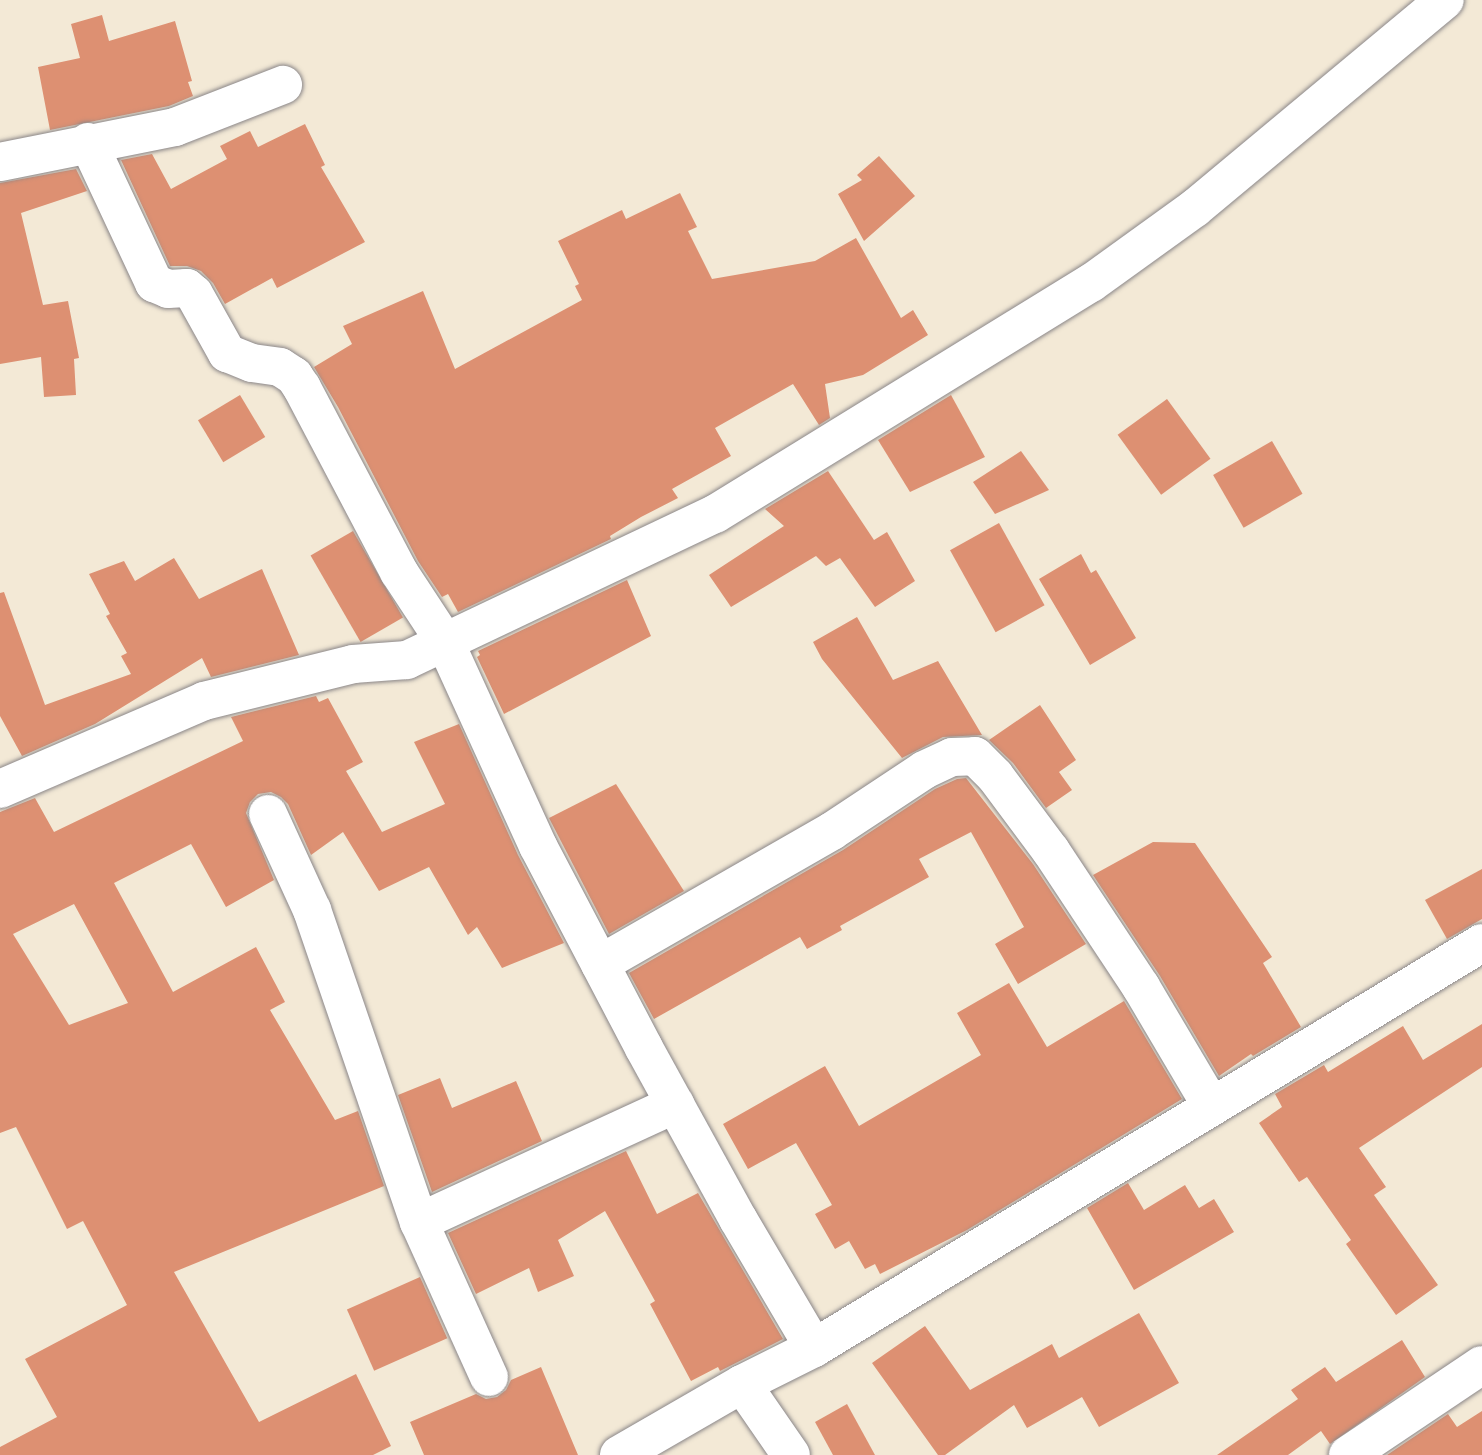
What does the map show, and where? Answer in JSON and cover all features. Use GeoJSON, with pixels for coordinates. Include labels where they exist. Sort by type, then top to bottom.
{"type":"FeatureCollection","features":[{"type":"Feature","properties":{"kind":"street"},"geometry":{"type":"LineString","coordinates":[[0,789],[204,701],[353,664],[407,660],[715,514],[1091,284],[1195,208],[1445,0]]}},
{"type":"Feature","properties":{"kind":"street"},"geometry":{"type":"LineString","coordinates":[[0,162],[88,142],[175,127],[283,85]]}},
{"type":"Feature","properties":{"kind":"street"},"geometry":{"type":"LineString","coordinates":[[88,142],[154,283],[169,289],[187,288],[194,294],[228,354],[252,363],[280,367],[294,376],[399,572],[445,642],[538,846],[675,1104],[814,1348]]}},
{"type":"Feature","properties":{"kind":"street"},"geometry":{"type":"LineString","coordinates":[[600,964],[832,831],[924,770],[952,757],[964,754],[975,756],[995,776],[1051,851],[1141,987],[1212,1107]]}},
{"type":"Feature","properties":{"kind":"street"},"geometry":{"type":"LineString","coordinates":[[268,814],[312,910],[372,1094],[392,1139],[419,1222],[489,1377]]}},
{"type":"Feature","properties":{"kind":"street"},"geometry":{"type":"LineString","coordinates":[[619,1455],[742,1384],[814,1348],[1482,943]]}},
{"type":"Feature","properties":{"kind":"street"},"geometry":{"type":"LineString","coordinates":[[419,1222],[675,1104]]}},
{"type":"Feature","properties":{"kind":"street"},"geometry":{"type":"LineString","coordinates":[[1348,1455],[1482,1365]]}},
{"type":"Feature","properties":{"kind":"street"},"geometry":{"type":"LineString","coordinates":[[742,1384],[791,1455]]}},
{"type":"Feature","properties":{"kind":"building"},"geometry":{"type":"Polygon","coordinates":[[[102,15],[109,41],[175,21],[192,81],[188,82],[193,96],[169,106],[50,130],[38,67],[80,58],[71,24],[102,15]]]}},
{"type":"Feature","properties":{"kind":"building"},"geometry":{"type":"Polygon","coordinates":[[[305,124],[325,165],[321,167],[365,242],[277,288],[272,278],[225,304],[213,283],[201,271],[187,266],[170,266],[121,160],[152,154],[171,189],[227,159],[220,146],[250,131],[258,147],[305,124]]]}},
{"type":"Feature","properties":{"kind":"building"},"geometry":{"type":"Polygon","coordinates":[[[879,156],[915,196],[864,241],[838,194],[862,180],[857,175],[879,156]]]}},
{"type":"Feature","properties":{"kind":"building"},"geometry":{"type":"Polygon","coordinates":[[[76,169],[87,191],[21,213],[43,305],[68,301],[79,358],[74,359],[76,395],[44,397],[41,357],[0,364],[0,183],[76,169]]]}},
{"type":"Feature","properties":{"kind":"building"},"geometry":{"type":"Polygon","coordinates":[[[680,193],[697,227],[688,231],[712,279],[815,261],[856,238],[901,318],[913,310],[928,335],[863,375],[825,384],[830,418],[819,425],[793,384],[715,428],[731,456],[672,489],[678,498],[641,517],[610,536],[611,539],[458,612],[448,594],[442,597],[418,561],[338,407],[314,367],[352,344],[343,326],[423,291],[455,369],[582,300],[575,286],[579,284],[558,241],[622,210],[626,219],[680,193]]]}},
{"type":"Feature","properties":{"kind":"building"},"geometry":{"type":"Polygon","coordinates":[[[240,395],[265,437],[223,462],[198,420],[240,395]]]}},
{"type":"Feature","properties":{"kind":"building"},"geometry":{"type":"Polygon","coordinates":[[[951,395],[985,457],[910,492],[878,440],[951,395]]]}},
{"type":"Feature","properties":{"kind":"building"},"geometry":{"type":"Polygon","coordinates":[[[1167,399],[1210,459],[1161,495],[1118,435],[1167,399]]]}},
{"type":"Feature","properties":{"kind":"building"},"geometry":{"type":"Polygon","coordinates":[[[1272,441],[1302,494],[1244,528],[1213,475],[1272,441]]]}},
{"type":"Feature","properties":{"kind":"building"},"geometry":{"type":"Polygon","coordinates":[[[1021,451],[1049,490],[995,514],[973,482],[1021,451]]]}},
{"type":"Feature","properties":{"kind":"building"},"geometry":{"type":"Polygon","coordinates":[[[828,471],[874,540],[887,532],[915,581],[875,607],[840,558],[826,566],[816,556],[731,607],[709,575],[784,526],[765,509],[828,471]]]}},
{"type":"Feature","properties":{"kind":"building"},"geometry":{"type":"Polygon","coordinates":[[[999,523],[1045,605],[996,632],[950,550],[999,523]]]}},
{"type":"Feature","properties":{"kind":"building"},"geometry":{"type":"Polygon","coordinates":[[[353,531],[403,618],[361,642],[311,556],[353,531]]]}},
{"type":"Feature","properties":{"kind":"building"},"geometry":{"type":"Polygon","coordinates":[[[1081,554],[1091,573],[1096,570],[1136,638],[1090,665],[1039,579],[1081,554]]]}},
{"type":"Feature","properties":{"kind":"building"},"geometry":{"type":"Polygon","coordinates":[[[174,558],[199,599],[262,569],[299,655],[211,677],[202,658],[95,724],[22,756],[0,716],[0,593],[4,592],[45,705],[131,674],[121,656],[127,653],[106,616],[110,614],[89,574],[124,561],[135,581],[174,558]]]}},
{"type":"Feature","properties":{"kind":"building"},"geometry":{"type":"Polygon","coordinates":[[[627,580],[651,636],[504,714],[477,657],[480,655],[478,651],[627,580]]]}},
{"type":"Feature","properties":{"kind":"building"},"geometry":{"type":"Polygon","coordinates":[[[857,617],[893,680],[938,661],[982,735],[943,737],[902,758],[822,659],[813,642],[857,617]]]}},
{"type":"Feature","properties":{"kind":"building"},"geometry":{"type":"Polygon","coordinates":[[[316,696],[319,702],[328,698],[363,762],[346,771],[382,832],[445,804],[414,742],[459,724],[518,855],[564,943],[502,968],[477,927],[468,935],[429,867],[379,891],[343,832],[311,855],[288,804],[271,792],[258,794],[250,802],[246,813],[274,880],[226,907],[191,844],[114,883],[173,992],[256,947],[285,1002],[270,1010],[335,1120],[358,1111],[384,1186],[174,1272],[259,1422],[356,1374],[391,1446],[373,1455],[0,1455],[0,1447],[57,1417],[25,1359],[127,1305],[83,1221],[67,1229],[16,1127],[0,1133],[0,812],[35,798],[54,832],[243,741],[231,717],[316,696]],[[74,904],[13,934],[69,1025],[128,1003],[74,904]]]}},
{"type":"Feature","properties":{"kind":"building"},"geometry":{"type":"Polygon","coordinates":[[[1040,705],[1076,760],[1059,772],[1072,790],[1046,808],[1013,763],[989,740],[1040,705]]]}},
{"type":"Feature","properties":{"kind":"building"},"geometry":{"type":"Polygon","coordinates":[[[966,778],[1033,864],[1086,944],[1018,984],[995,944],[1024,927],[971,832],[919,859],[929,877],[840,926],[842,930],[807,949],[800,937],[654,1019],[629,973],[843,850],[935,789],[966,778]]]}},
{"type":"Feature","properties":{"kind":"building"},"geometry":{"type":"Polygon","coordinates":[[[616,784],[684,891],[609,934],[549,818],[616,784]]]}},
{"type":"Feature","properties":{"kind":"building"},"geometry":{"type":"Polygon","coordinates":[[[1153,842],[1195,843],[1272,957],[1263,963],[1301,1027],[1253,1056],[1251,1054],[1219,1076],[1160,976],[1093,875],[1153,842]]]}},
{"type":"Feature","properties":{"kind":"building"},"geometry":{"type":"Polygon","coordinates":[[[1482,869],[1482,919],[1447,939],[1425,900],[1482,869]]]}},
{"type":"Feature","properties":{"kind":"building"},"geometry":{"type":"Polygon","coordinates":[[[1009,983],[1047,1047],[1124,1001],[1182,1099],[967,1230],[880,1274],[875,1264],[865,1269],[849,1241],[835,1249],[815,1214],[832,1205],[796,1143],[748,1169],[723,1124],[825,1066],[859,1126],[981,1055],[957,1013],[1009,983]]]}},
{"type":"Feature","properties":{"kind":"building"},"geometry":{"type":"Polygon","coordinates":[[[1482,1024],[1482,1067],[1359,1148],[1386,1187],[1374,1195],[1438,1285],[1396,1315],[1346,1244],[1351,1240],[1307,1177],[1299,1182],[1259,1123],[1282,1107],[1275,1094],[1324,1065],[1328,1072],[1403,1026],[1423,1060],[1482,1024]]]}},
{"type":"Feature","properties":{"kind":"building"},"geometry":{"type":"Polygon","coordinates":[[[440,1078],[452,1108],[516,1081],[542,1141],[432,1192],[398,1095],[440,1078]]]}},
{"type":"Feature","properties":{"kind":"building"},"geometry":{"type":"Polygon","coordinates":[[[626,1151],[657,1214],[698,1193],[783,1339],[720,1371],[718,1367],[691,1381],[650,1304],[655,1301],[605,1211],[558,1240],[574,1276],[538,1292],[529,1268],[476,1294],[448,1233],[626,1151]]]}},
{"type":"Feature","properties":{"kind":"building"},"geometry":{"type":"Polygon","coordinates":[[[1128,1183],[1144,1210],[1185,1185],[1199,1208],[1214,1199],[1234,1232],[1134,1290],[1087,1208],[1128,1183]]]}},
{"type":"Feature","properties":{"kind":"building"},"geometry":{"type":"Polygon","coordinates":[[[420,1277],[447,1338],[374,1371],[347,1310],[420,1277]]]}},
{"type":"Feature","properties":{"kind":"building"},"geometry":{"type":"Polygon","coordinates":[[[1139,1313],[1179,1383],[1099,1427],[1082,1397],[1027,1428],[1014,1405],[945,1455],[938,1455],[872,1363],[925,1326],[970,1390],[1052,1344],[1059,1358],[1139,1313]]]}},
{"type":"Feature","properties":{"kind":"building"},"geometry":{"type":"Polygon","coordinates":[[[1402,1340],[1425,1377],[1330,1444],[1321,1431],[1288,1455],[1217,1455],[1298,1399],[1291,1390],[1325,1367],[1336,1382],[1402,1340]]]}},
{"type":"Feature","properties":{"kind":"building"},"geometry":{"type":"Polygon","coordinates":[[[541,1367],[578,1455],[424,1455],[410,1422],[476,1394],[486,1399],[497,1397],[506,1390],[511,1380],[541,1367]]]}},
{"type":"Feature","properties":{"kind":"building"},"geometry":{"type":"Polygon","coordinates":[[[847,1404],[875,1455],[833,1455],[815,1422],[847,1404]]]}},
{"type":"Feature","properties":{"kind":"building"},"geometry":{"type":"Polygon","coordinates":[[[1482,1411],[1482,1455],[1387,1455],[1448,1414],[1457,1427],[1482,1411]]]}}]}
